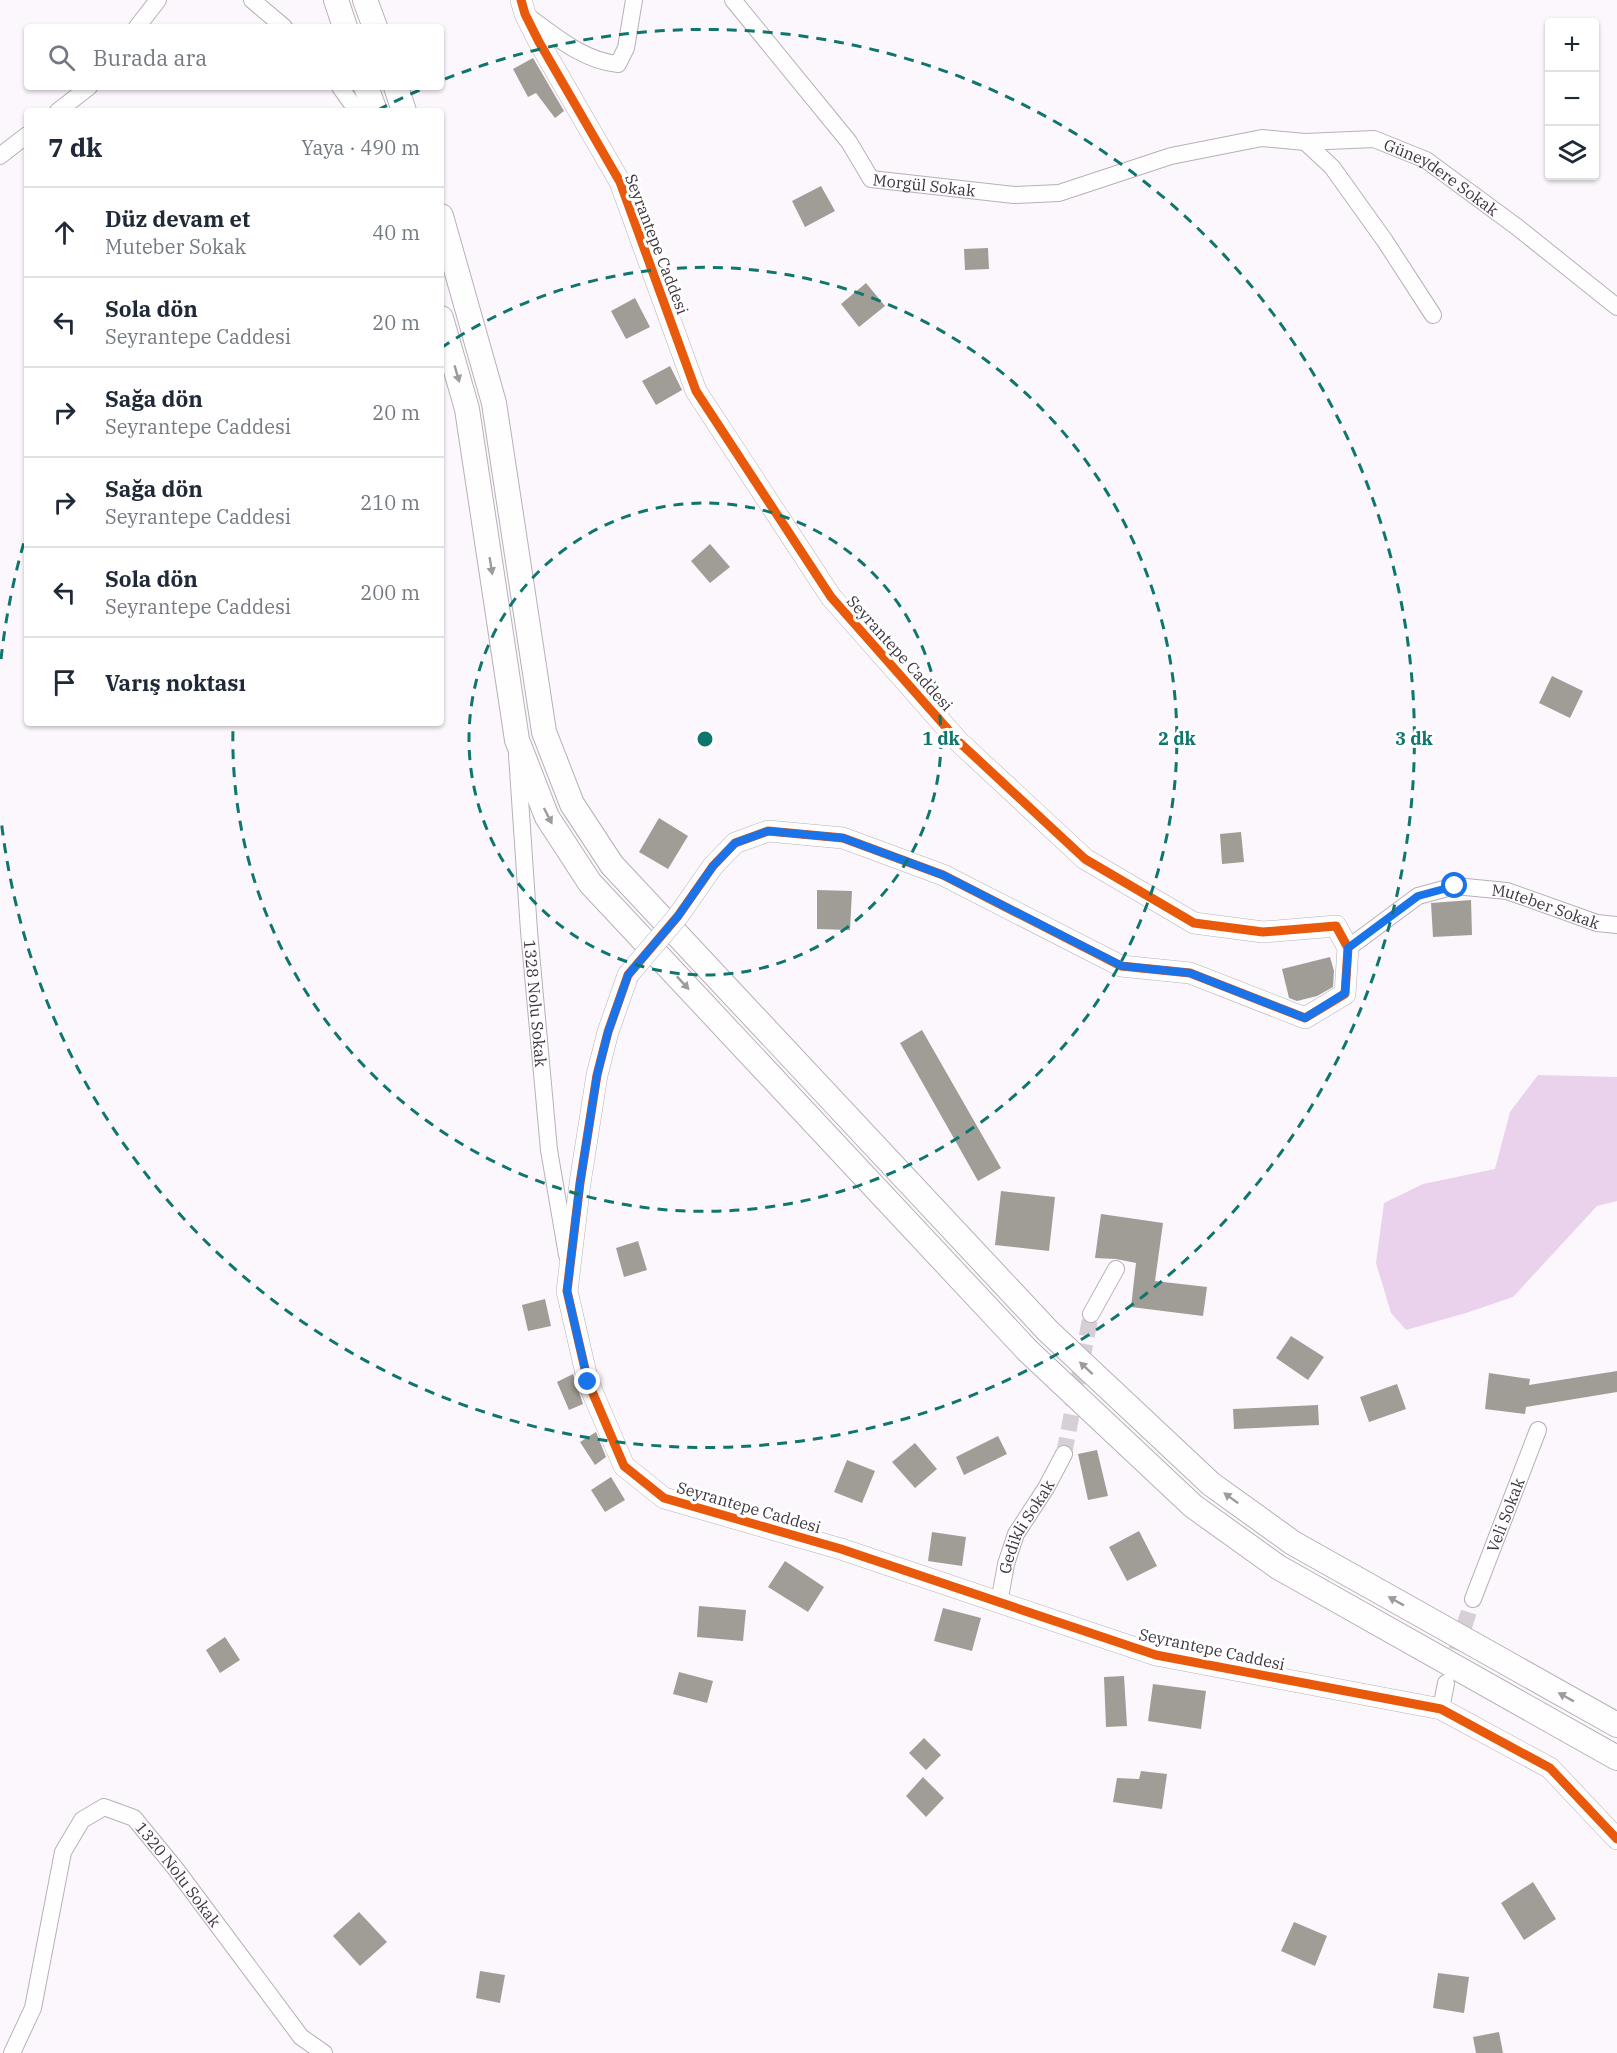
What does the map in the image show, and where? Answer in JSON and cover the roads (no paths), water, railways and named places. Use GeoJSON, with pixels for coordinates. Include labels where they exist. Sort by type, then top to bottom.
{"type":"FeatureCollection","features":[{"type":"Feature","properties":{"kind":"main road"},"geometry":{"type":"LineString","coordinates":[[336,0],[344,24]]}},
{"type":"Feature","properties":{"kind":"main road"},"geometry":{"type":"LineString","coordinates":[[365,0],[374,24]]}},
{"type":"Feature","properties":{"kind":"main road"},"geometry":{"type":"LineString","coordinates":[[352,90],[372,108]]}},
{"type":"Feature","properties":{"kind":"main road"},"geometry":{"type":"LineString","coordinates":[[397,90],[403,108]]}},
{"type":"Feature","properties":{"kind":"main road"},"geometry":{"type":"LineString","coordinates":[[444,227],[494,403],[544,732],[572,804],[612,866],[1048,1332],[1211,1484],[1293,1543],[1617,1725]]}},
{"type":"Feature","properties":{"kind":"main road"},"geometry":{"type":"LineString","coordinates":[[444,328],[467,409],[516,734],[547,817],[590,883],[1028,1352],[1193,1506],[1278,1566],[1617,1758]]}},
{"type":"Feature","properties":{"kind":"street"},"geometry":{"type":"LineString","coordinates":[[138,24],[158,0]]}},
{"type":"Feature","properties":{"kind":"street"},"geometry":{"type":"LineString","coordinates":[[252,0],[280,24]]}},
{"type":"Feature","properties":{"kind":"street"},"geometry":{"type":"LineString","coordinates":[[523,7],[576,50],[604,63],[618,64],[626,48],[634,0]]}},
{"type":"Feature","properties":{"kind":"street","name":"Morgül Sokak"},"geometry":{"type":"LineString","coordinates":[[733,0],[849,142],[871,179],[1014,195],[1059,193],[1171,156],[1197,151]]}},
{"type":"Feature","properties":{"kind":"street","name":"Seyrantepe Caddesi"},"geometry":{"type":"LineString","coordinates":[[523,7],[620,182],[696,391],[831,597],[959,742],[1084,859],[1194,923],[1263,932],[1336,926],[1348,948],[1345,993],[1305,1018],[1190,973],[1122,966],[943,875],[843,838],[768,831],[735,843],[713,866],[678,916],[628,975],[608,1032],[597,1075],[580,1183],[567,1291],[588,1382],[624,1466],[664,1498],[841,1549],[1156,1655],[1441,1709],[1550,1768],[1617,1839]]}},
{"type":"Feature","properties":{"kind":"street"},"geometry":{"type":"LineString","coordinates":[[62,108],[85,90]]}},
{"type":"Feature","properties":{"kind":"street"},"geometry":{"type":"LineString","coordinates":[[351,90],[356,108]]}},
{"type":"Feature","properties":{"kind":"street"},"geometry":{"type":"LineString","coordinates":[[0,156],[24,137]]}},
{"type":"Feature","properties":{"kind":"street","name":"Güneydere Sokak"},"geometry":{"type":"LineString","coordinates":[[1197,151],[1262,138],[1305,142],[1374,140],[1426,160],[1517,226],[1617,306]]}},
{"type":"Feature","properties":{"kind":"street"},"geometry":{"type":"LineString","coordinates":[[1305,142],[1332,167],[1385,241],[1433,315]]}},
{"type":"Feature","properties":{"kind":"street","name":"1328 Nolu Sokak"},"geometry":{"type":"LineString","coordinates":[[516,734],[529,931],[549,1150],[570,1270]]}},
{"type":"Feature","properties":{"kind":"street","name":"Muteber Sokak"},"geometry":{"type":"LineString","coordinates":[[1348,948],[1418,896],[1455,886],[1507,891],[1597,922],[1617,925]]}},
{"type":"Feature","properties":{"kind":"street"},"geometry":{"type":"LineString","coordinates":[[1091,1314],[1116,1269]]}},
{"type":"Feature","properties":{"kind":"street","name":"Veli Sokak"},"geometry":{"type":"LineString","coordinates":[[1473,1599],[1538,1430]]}},
{"type":"Feature","properties":{"kind":"street","name":"Gedikli Sokak"},"geometry":{"type":"LineString","coordinates":[[999,1603],[1006,1564],[1016,1534],[1046,1488],[1064,1454]]}},
{"type":"Feature","properties":{"kind":"street"},"geometry":{"type":"LineString","coordinates":[[1441,1709],[1446,1683]]}},
{"type":"Feature","properties":{"kind":"street","name":"1320 Nolu Sokak"},"geometry":{"type":"LineString","coordinates":[[12,2053],[33,2008],[63,1852],[82,1820],[104,1807],[134,1818],[175,1868],[301,2037],[324,2053]]}},
{"type":"Feature","properties":{"kind":"tunnel"},"geometry":{"type":"LineString","coordinates":[[1064,1454],[1091,1314]]}},
{"type":"Feature","properties":{"kind":"tunnel"},"geometry":{"type":"LineString","coordinates":[[1449,1673],[1473,1599]]}}]}
